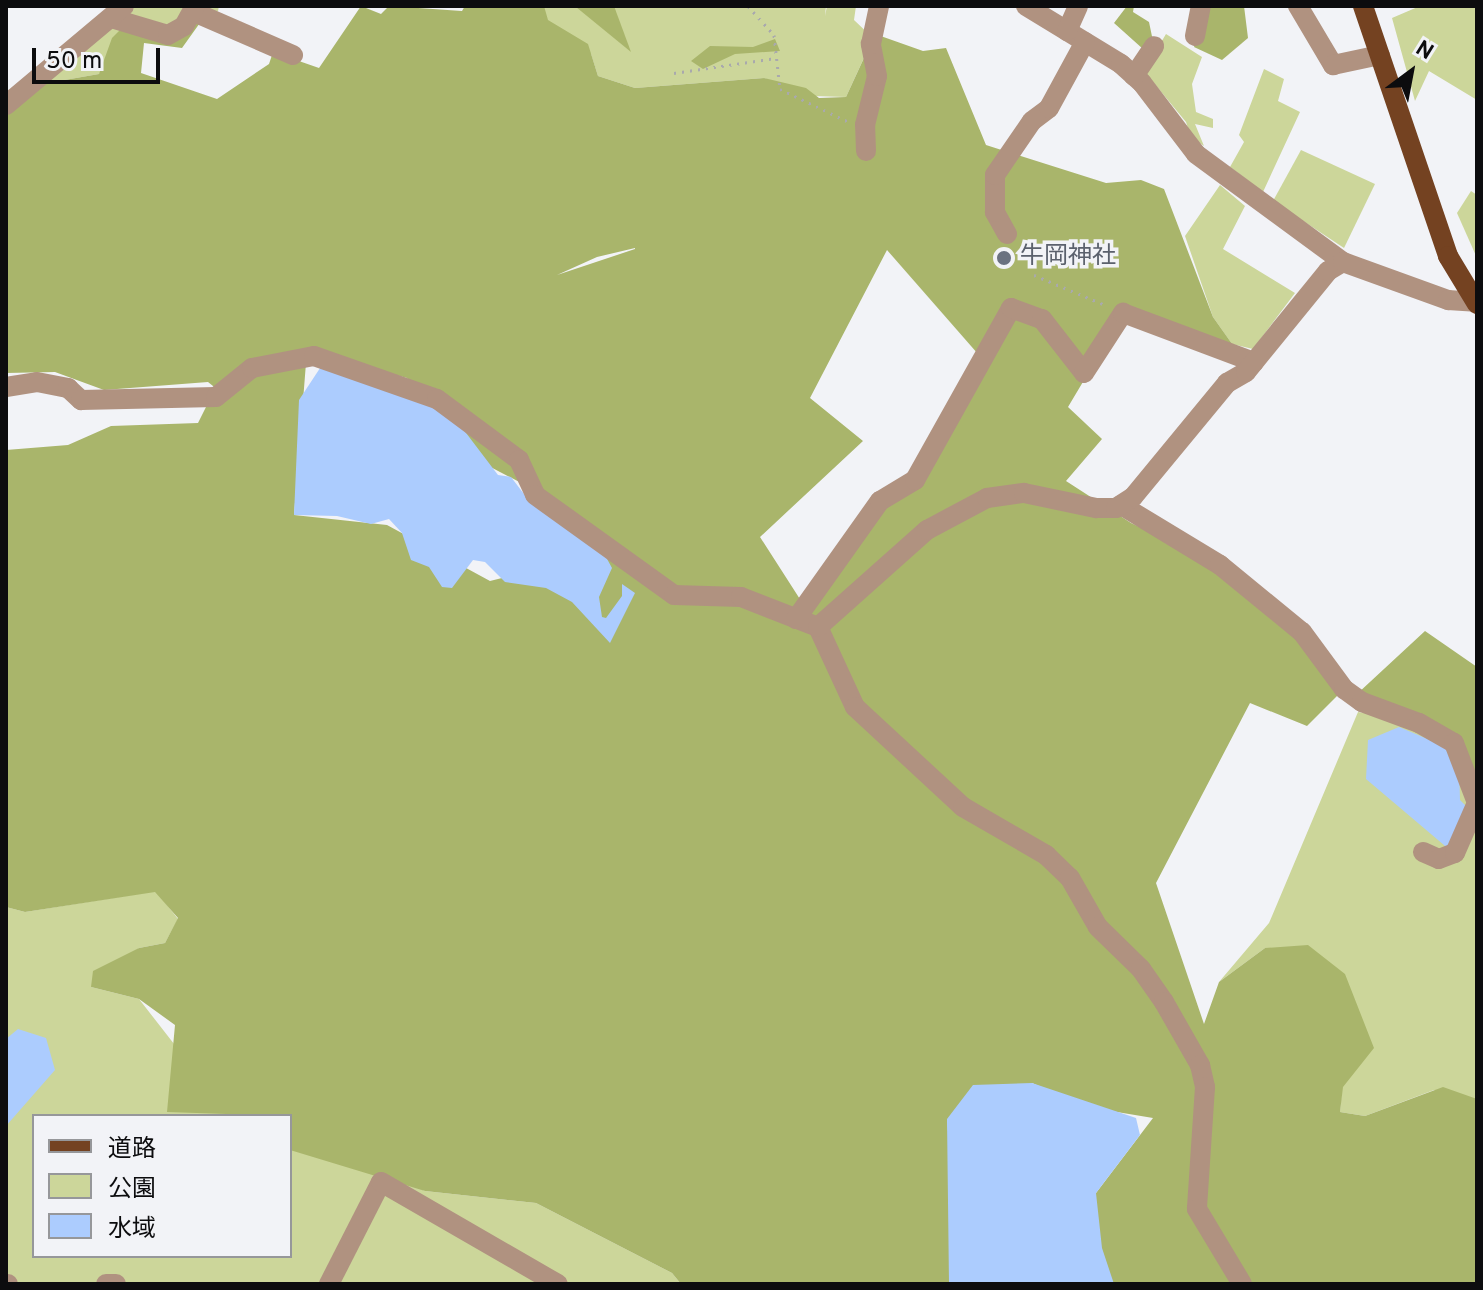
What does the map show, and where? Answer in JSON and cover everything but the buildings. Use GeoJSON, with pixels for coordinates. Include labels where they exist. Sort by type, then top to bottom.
{"type":"FeatureCollection","features":[{"type":"Feature","properties":{"kind":"main road"},"geometry":{"type":"LineString","coordinates":[[1363,6],[1448,256],[1476,303]]}},
{"type":"Feature","properties":{"kind":"street"},"geometry":{"type":"LineString","coordinates":[[866,144],[877,76],[871,44],[879,6]]}},
{"type":"Feature","properties":{"kind":"street"},"geometry":{"type":"LineString","coordinates":[[1026,6],[1134,76],[1196,154],[1343,262],[1448,300],[1476,303]]}},
{"type":"Feature","properties":{"kind":"street"},"geometry":{"type":"LineString","coordinates":[[1067,31],[1078,6]]}},
{"type":"Feature","properties":{"kind":"street"},"geometry":{"type":"LineString","coordinates":[[1195,36],[1201,6]]}},
{"type":"Feature","properties":{"kind":"street"},"geometry":{"type":"LineString","coordinates":[[1298,6],[1333,65],[1380,55]]}},
{"type":"Feature","properties":{"kind":"street"},"geometry":{"type":"LineString","coordinates":[[6,105],[118,12],[168,35],[195,9],[293,55]]}},
{"type":"Feature","properties":{"kind":"street"},"geometry":{"type":"LineString","coordinates":[[1007,234],[995,212],[995,175],[1032,121],[1049,108],[1085,42]]}},
{"type":"Feature","properties":{"kind":"street"},"geometry":{"type":"LineString","coordinates":[[1134,76],[1154,46]]}},
{"type":"Feature","properties":{"kind":"street"},"geometry":{"type":"LineString","coordinates":[[818,627],[927,530],[987,498],[1024,493],[1096,508],[1121,505],[1133,497],[1227,383],[1254,362],[1328,271],[1343,262]]}},
{"type":"Feature","properties":{"kind":"street"},"geometry":{"type":"LineString","coordinates":[[796,619],[880,501],[915,480],[1011,308],[1042,319],[1084,373],[1123,313],[1254,362]]}},
{"type":"Feature","properties":{"kind":"street"},"geometry":{"type":"LineString","coordinates":[[6,387],[37,382],[68,388],[81,400],[216,397],[252,368],[314,356],[437,399],[519,460],[535,495],[674,595],[741,597],[818,627],[855,707],[963,807],[1046,855],[1070,878],[1098,927],[1141,969],[1164,1002],[1200,1065],[1205,1087],[1197,1209],[1242,1284]]}},
{"type":"Feature","properties":{"kind":"street"},"geometry":{"type":"LineString","coordinates":[[1121,505],[1220,565],[1302,632],[1344,689],[1362,702],[1419,723],[1454,743],[1477,803],[1455,853],[1439,859],[1423,852]]}},
{"type":"Feature","properties":{"kind":"street"},"geometry":{"type":"LineString","coordinates":[[329,1284],[381,1182],[558,1284]]}},
{"type":"Feature","properties":{"kind":"street"},"geometry":{"type":"LineString","coordinates":[[106,1284],[116,1284]]}},
{"type":"Feature","properties":{"kind":"path"},"geometry":{"type":"LineString","coordinates":[[748,6],[774,35],[780,89],[844,118],[866,144]]}},
{"type":"Feature","properties":{"kind":"path"},"geometry":{"type":"LineString","coordinates":[[674,73],[776,58]]}},
{"type":"Feature","properties":{"kind":"path"},"geometry":{"type":"LineString","coordinates":[[1034,275],[1123,313]]}},
{"type":"Feature","properties":{"kind":"green space"},"geometry":{"type":"Polygon","coordinates":[[[127,6],[219,6],[218,11],[179,28],[150,20],[99,74],[36,85],[127,6]]]}},
{"type":"Feature","properties":{"kind":"green space"},"geometry":{"type":"Polygon","coordinates":[[[361,6],[381,14],[389,6],[462,11],[465,6],[544,6],[548,20],[588,44],[598,76],[635,88],[764,78],[806,88],[819,98],[846,97],[875,34],[923,51],[946,48],[986,145],[1106,183],[1141,180],[1164,189],[1213,317],[1242,358],[1124,313],[1068,407],[1102,439],[1066,481],[1131,523],[1220,565],[1302,632],[1344,689],[1307,726],[1250,703],[1156,883],[1204,1024],[1219,982],[1265,948],[1308,945],[1345,974],[1374,1048],[1343,1087],[1340,1112],[1365,1116],[1443,1087],[1477,1099],[1477,1284],[1078,1284],[1092,1266],[1096,1193],[1153,1118],[1087,1107],[1032,1083],[968,1119],[947,1119],[960,1284],[681,1284],[672,1273],[536,1203],[425,1191],[292,1151],[292,1114],[167,1112],[175,1025],[139,999],[91,987],[93,971],[139,948],[165,943],[178,918],[155,892],[25,912],[6,907],[6,450],[68,445],[111,426],[198,423],[211,397],[272,366],[306,363],[294,515],[387,525],[490,581],[518,574],[542,583],[556,576],[527,486],[479,461],[407,378],[311,351],[237,370],[218,390],[208,382],[104,390],[55,372],[6,373],[6,105],[30,86],[99,74],[112,38],[130,20],[179,28],[202,20],[182,48],[144,43],[141,73],[217,99],[269,64],[273,52],[319,68],[361,6]],[[635,249],[597,257],[557,275],[635,249]],[[887,250],[810,398],[863,441],[760,537],[805,607],[880,501],[920,472],[978,354],[887,250]]]}},
{"type":"Feature","properties":{"kind":"green space"},"geometry":{"type":"Polygon","coordinates":[[[543,6],[826,6],[825,16],[827,6],[856,6],[854,20],[873,38],[846,97],[813,96],[764,78],[635,88],[598,76],[591,54],[549,26],[543,6]]]}},
{"type":"Feature","properties":{"kind":"green space"},"geometry":{"type":"Polygon","coordinates":[[[614,6],[631,52],[576,7],[614,6]]]}},
{"type":"Feature","properties":{"kind":"green space"},"geometry":{"type":"Polygon","coordinates":[[[1127,6],[1134,6],[1133,12],[1149,22],[1154,46],[1143,49],[1114,23],[1127,6]]]}},
{"type":"Feature","properties":{"kind":"green space"},"geometry":{"type":"Polygon","coordinates":[[[1206,6],[1244,6],[1248,38],[1222,60],[1194,47],[1206,6]]]}},
{"type":"Feature","properties":{"kind":"green space"},"geometry":{"type":"Polygon","coordinates":[[[1420,6],[1477,6],[1477,100],[1429,71],[1415,101],[1392,18],[1420,6]]]}},
{"type":"Feature","properties":{"kind":"green space"},"geometry":{"type":"Polygon","coordinates":[[[1166,34],[1202,57],[1192,84],[1196,112],[1213,119],[1213,128],[1195,124],[1204,146],[1191,137],[1186,122],[1144,71],[1166,34]]]}},
{"type":"Feature","properties":{"kind":"green space"},"geometry":{"type":"Polygon","coordinates":[[[775,39],[780,51],[735,54],[703,69],[691,61],[710,46],[753,47],[775,39]]]}},
{"type":"Feature","properties":{"kind":"green space"},"geometry":{"type":"Polygon","coordinates":[[[1264,69],[1284,79],[1278,101],[1300,112],[1263,192],[1230,167],[1244,142],[1239,135],[1264,69]]]}},
{"type":"Feature","properties":{"kind":"green space"},"geometry":{"type":"Polygon","coordinates":[[[1301,150],[1375,184],[1344,248],[1273,201],[1301,150]]]}},
{"type":"Feature","properties":{"kind":"green space"},"geometry":{"type":"Polygon","coordinates":[[[1220,185],[1245,206],[1223,249],[1295,293],[1253,349],[1232,344],[1213,317],[1185,236],[1220,185]]]}},
{"type":"Feature","properties":{"kind":"green space"},"geometry":{"type":"Polygon","coordinates":[[[1471,191],[1477,195],[1477,258],[1457,213],[1471,191]]]}},
{"type":"Feature","properties":{"kind":"green space"},"geometry":{"type":"Polygon","coordinates":[[[1425,631],[1477,667],[1477,794],[1461,745],[1357,694],[1425,631]]]}},
{"type":"Feature","properties":{"kind":"green space"},"geometry":{"type":"Polygon","coordinates":[[[1358,712],[1408,719],[1454,743],[1477,815],[1477,1100],[1434,1090],[1365,1116],[1340,1112],[1342,1087],[1265,948],[1219,982],[1269,923],[1358,712]]]}},
{"type":"Feature","properties":{"kind":"green space"},"geometry":{"type":"Polygon","coordinates":[[[156,891],[178,919],[165,943],[139,948],[91,987],[139,999],[192,1067],[252,1114],[32,1114],[32,1258],[292,1258],[292,1129],[425,1191],[536,1203],[672,1273],[681,1284],[6,1284],[6,907],[25,912],[156,891]]]}},
{"type":"Feature","properties":{"kind":"water"},"geometry":{"type":"Polygon","coordinates":[[[326,359],[385,378],[460,425],[498,475],[511,477],[524,494],[606,557],[612,568],[599,597],[602,617],[606,618],[622,596],[622,584],[635,593],[610,643],[572,602],[546,588],[505,582],[485,562],[473,560],[452,588],[442,587],[429,567],[411,560],[402,533],[389,519],[371,524],[337,516],[294,515],[299,400],[326,359]]]}},
{"type":"Feature","properties":{"kind":"water"},"geometry":{"type":"Polygon","coordinates":[[[1399,727],[1449,748],[1459,759],[1460,800],[1472,812],[1451,851],[1366,779],[1368,740],[1399,727]]]}},
{"type":"Feature","properties":{"kind":"water"},"geometry":{"type":"Polygon","coordinates":[[[18,1029],[46,1038],[55,1070],[6,1126],[6,1039],[18,1029]]]}},
{"type":"Feature","properties":{"kind":"water"},"geometry":{"type":"Polygon","coordinates":[[[1032,1083],[1136,1118],[1140,1135],[1096,1193],[1102,1248],[1114,1284],[949,1284],[947,1119],[973,1085],[1032,1083]]]}},
{"type":"Feature","properties":{"kind":"place","name":"牛岡神社"},"geometry":{"type":"Point","coordinates":[1004,258]}}]}
